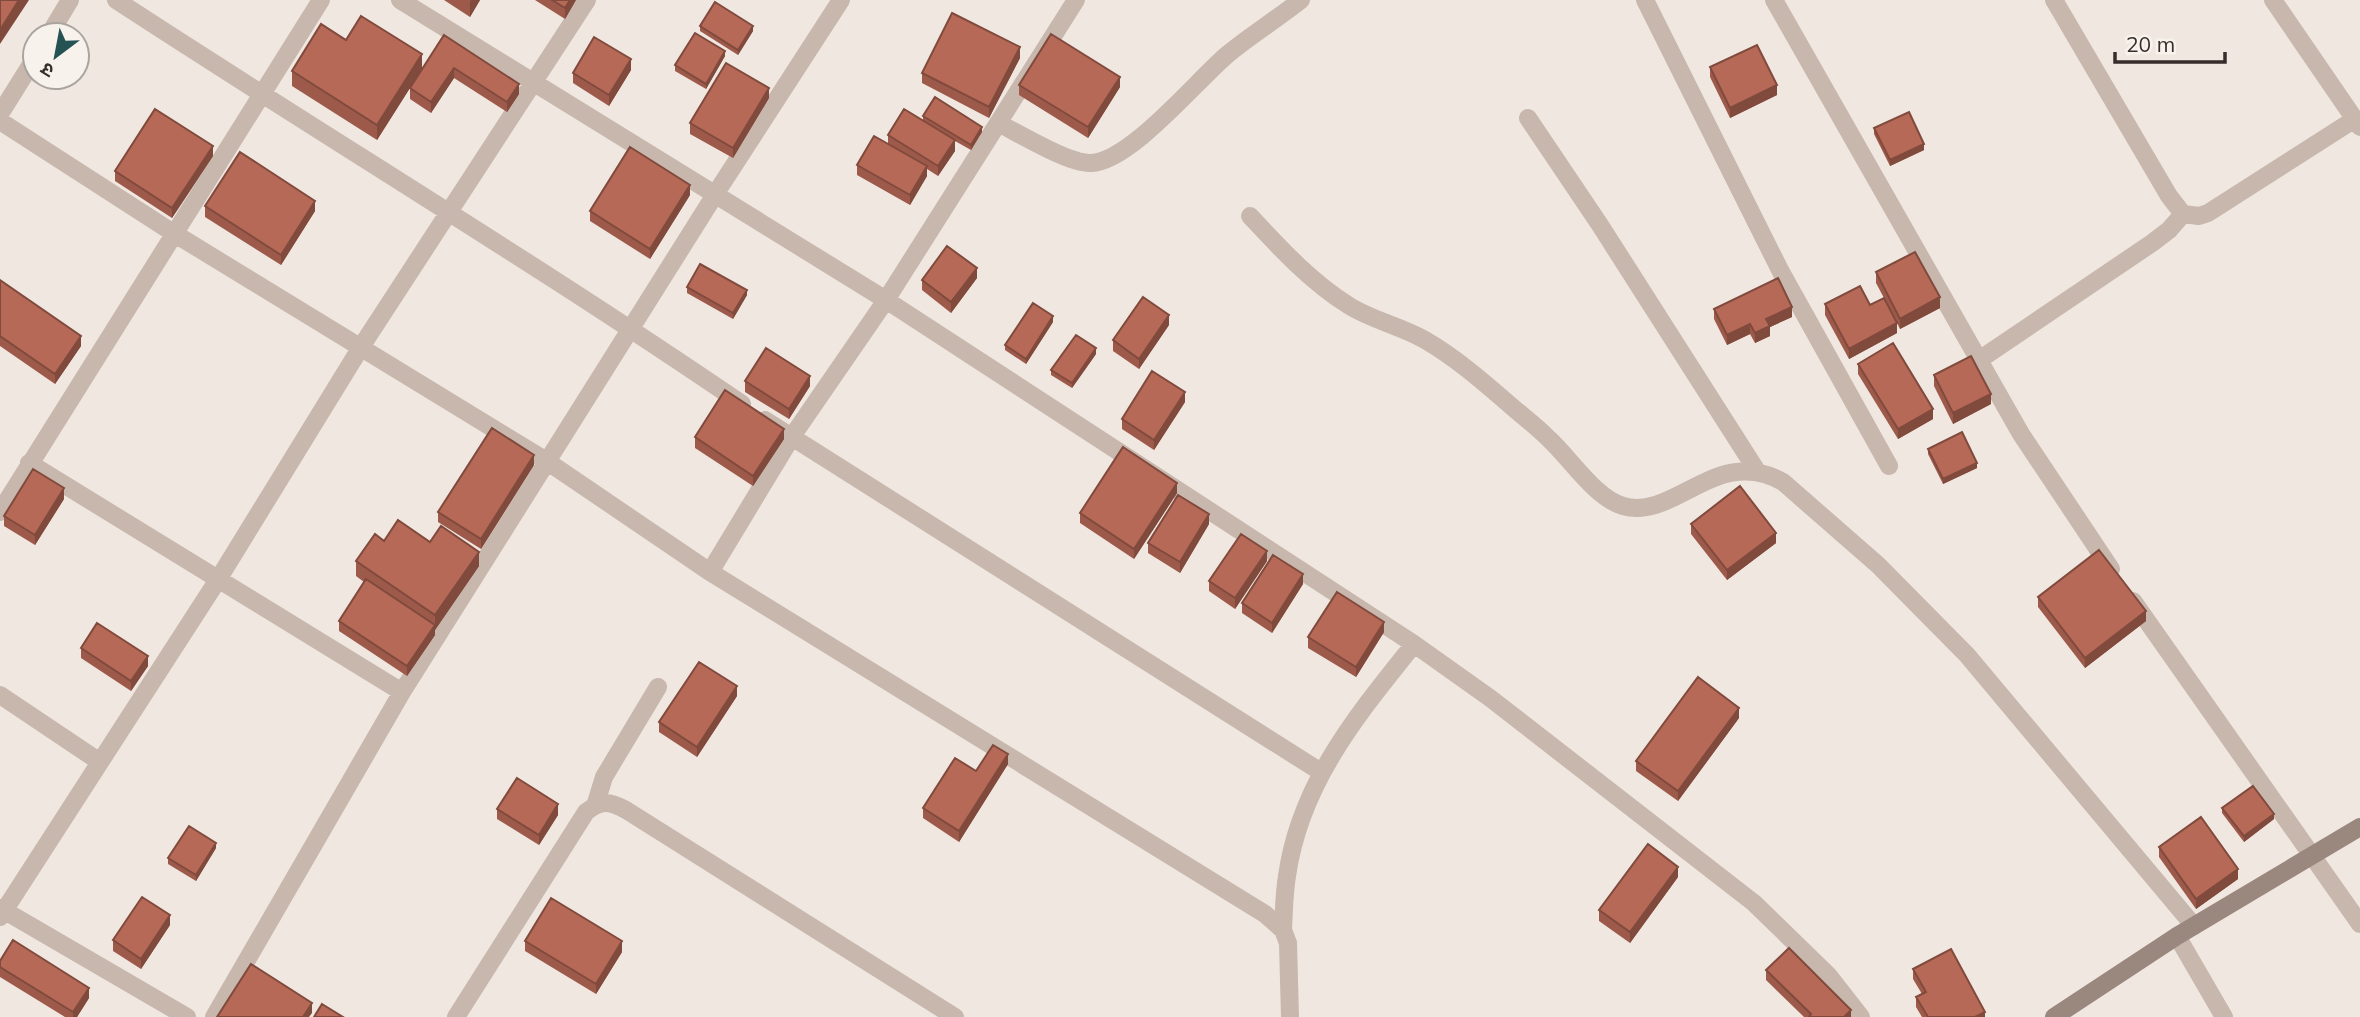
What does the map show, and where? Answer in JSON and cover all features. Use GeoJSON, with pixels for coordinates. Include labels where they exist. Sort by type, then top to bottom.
{"type":"FeatureCollection","features":[{"type":"Feature","properties":{"kind":"street"},"geometry":{"type":"LineString","coordinates":[[58,21],[71,0]]}},
{"type":"Feature","properties":{"kind":"street"},"geometry":{"type":"LineString","coordinates":[[116,0],[261,95],[632,329],[791,438],[1321,772]]}},
{"type":"Feature","properties":{"kind":"street"},"geometry":{"type":"LineString","coordinates":[[0,513],[321,0]]}},
{"type":"Feature","properties":{"kind":"street"},"geometry":{"type":"LineString","coordinates":[[400,0],[886,300],[1414,643],[1490,698],[1754,903],[1829,976],[1861,1017]]}},
{"type":"Feature","properties":{"kind":"street"},"geometry":{"type":"LineString","coordinates":[[187,1017],[1,912],[219,578],[361,347],[587,0]]}},
{"type":"Feature","properties":{"kind":"street"},"geometry":{"type":"LineString","coordinates":[[214,1017],[402,692],[716,193],[841,0]]}},
{"type":"Feature","properties":{"kind":"street"},"geometry":{"type":"LineString","coordinates":[[710,572],[791,438],[886,300],[1076,0]]}},
{"type":"Feature","properties":{"kind":"street"},"geometry":{"type":"LineString","coordinates":[[998,123],[1075,161],[1104,161],[1123,150],[1151,127],[1228,54],[1301,0]]}},
{"type":"Feature","properties":{"kind":"street"},"geometry":{"type":"LineString","coordinates":[[1645,0],[1781,272],[1889,466]]}},
{"type":"Feature","properties":{"kind":"street"},"geometry":{"type":"LineString","coordinates":[[1774,0],[2053,486],[2360,924]]}},
{"type":"Feature","properties":{"kind":"street"},"geometry":{"type":"LineString","coordinates":[[2054,0],[2169,196],[2183,214],[2199,216],[2358,123],[2273,0]]}},
{"type":"Feature","properties":{"kind":"street"},"geometry":{"type":"LineString","coordinates":[[0,114],[21,80]]}},
{"type":"Feature","properties":{"kind":"street"},"geometry":{"type":"LineString","coordinates":[[1528,118],[1600,225],[1757,471]]}},
{"type":"Feature","properties":{"kind":"street"},"geometry":{"type":"LineString","coordinates":[[0,121],[175,234],[548,462],[710,572],[1249,904],[1283,930]]}},
{"type":"Feature","properties":{"kind":"street"},"geometry":{"type":"LineString","coordinates":[[1979,360],[2152,243],[2169,230],[2183,214]]}},
{"type":"Feature","properties":{"kind":"street"},"geometry":{"type":"LineString","coordinates":[[1250,216],[1290,259],[1349,306],[1425,340],[1467,369],[1550,439],[1604,497],[1622,506],[1639,508],[1657,504],[1721,475],[1741,471],[1770,474],[1793,491],[1878,565],[1967,655],[2194,926]]}},
{"type":"Feature","properties":{"kind":"street"},"geometry":{"type":"LineString","coordinates":[[29,463],[402,692]]}},
{"type":"Feature","properties":{"kind":"street"},"geometry":{"type":"LineString","coordinates":[[1290,1017],[1289,957],[1283,930],[1287,876],[1309,797],[1321,772],[1360,710],[1414,643]]}},
{"type":"Feature","properties":{"kind":"street"},"geometry":{"type":"LineString","coordinates":[[456,1017],[586,811],[596,803],[604,777],[658,687]]}},
{"type":"Feature","properties":{"kind":"street"},"geometry":{"type":"LineString","coordinates":[[0,695],[100,762]]}},
{"type":"Feature","properties":{"kind":"street"},"geometry":{"type":"LineString","coordinates":[[596,803],[607,803],[626,810],[956,1017]]}},
{"type":"Feature","properties":{"kind":"street"},"geometry":{"type":"LineString","coordinates":[[2054,1017],[2177,936],[2360,827]]}},
{"type":"Feature","properties":{"kind":"street"},"geometry":{"type":"LineString","coordinates":[[2177,936],[2224,1017]]}},
{"type":"Feature","properties":{"kind":"building"},"geometry":{"type":"Polygon","coordinates":[[[0,0],[19,0],[0,30],[0,0]]]}},
{"type":"Feature","properties":{"kind":"building"},"geometry":{"type":"Polygon","coordinates":[[[552,0],[570,0],[565,8],[552,0]]]}},
{"type":"Feature","properties":{"kind":"building"},"geometry":{"type":"Polygon","coordinates":[[[715,2],[753,26],[738,50],[700,26],[715,2]]]}},
{"type":"Feature","properties":{"kind":"building"},"geometry":{"type":"Polygon","coordinates":[[[952,13],[1020,47],[989,107],[922,73],[952,13]]]}},
{"type":"Feature","properties":{"kind":"building"},"geometry":{"type":"Polygon","coordinates":[[[361,16],[422,54],[377,125],[292,71],[321,24],[346,40],[361,16]]]}},
{"type":"Feature","properties":{"kind":"building"},"geometry":{"type":"Polygon","coordinates":[[[695,33],[725,51],[706,84],[675,65],[695,33]]]}},
{"type":"Feature","properties":{"kind":"building"},"geometry":{"type":"Polygon","coordinates":[[[1051,34],[1120,77],[1088,127],[1019,85],[1051,34]]]}},
{"type":"Feature","properties":{"kind":"building"},"geometry":{"type":"Polygon","coordinates":[[[444,35],[519,84],[507,102],[454,68],[431,102],[410,88],[444,35]]]}},
{"type":"Feature","properties":{"kind":"building"},"geometry":{"type":"Polygon","coordinates":[[[594,37],[631,59],[609,95],[573,73],[594,37]]]}},
{"type":"Feature","properties":{"kind":"building"},"geometry":{"type":"Polygon","coordinates":[[[1757,45],[1777,85],[1730,108],[1710,67],[1757,45]]]}},
{"type":"Feature","properties":{"kind":"building"},"geometry":{"type":"Polygon","coordinates":[[[726,63],[769,88],[733,148],[690,123],[726,63]]]}},
{"type":"Feature","properties":{"kind":"building"},"geometry":{"type":"Polygon","coordinates":[[[935,97],[982,127],[971,145],[923,116],[935,97]]]}},
{"type":"Feature","properties":{"kind":"building"},"geometry":{"type":"Polygon","coordinates":[[[155,109],[213,146],[172,208],[115,171],[155,109]]]}},
{"type":"Feature","properties":{"kind":"building"},"geometry":{"type":"Polygon","coordinates":[[[904,109],[955,140],[938,166],[888,135],[904,109]]]}},
{"type":"Feature","properties":{"kind":"building"},"geometry":{"type":"Polygon","coordinates":[[[1909,112],[1924,144],[1890,160],[1874,128],[1909,112]]]}},
{"type":"Feature","properties":{"kind":"building"},"geometry":{"type":"Polygon","coordinates":[[[874,136],[927,166],[910,195],[857,165],[874,136]]]}},
{"type":"Feature","properties":{"kind":"building"},"geometry":{"type":"Polygon","coordinates":[[[630,147],[690,185],[650,249],[590,211],[630,147]]]}},
{"type":"Feature","properties":{"kind":"building"},"geometry":{"type":"Polygon","coordinates":[[[240,152],[315,201],[281,255],[205,206],[240,152]]]}},
{"type":"Feature","properties":{"kind":"building"},"geometry":{"type":"Polygon","coordinates":[[[947,246],[977,268],[951,302],[922,280],[947,246]]]}},
{"type":"Feature","properties":{"kind":"building"},"geometry":{"type":"Polygon","coordinates":[[[1915,252],[1940,297],[1900,319],[1876,272],[1915,252]]]}},
{"type":"Feature","properties":{"kind":"building"},"geometry":{"type":"Polygon","coordinates":[[[700,264],[747,290],[733,313],[687,287],[700,264]]]}},
{"type":"Feature","properties":{"kind":"building"},"geometry":{"type":"Polygon","coordinates":[[[1778,278],[1792,307],[1766,319],[1770,326],[1755,333],[1750,324],[1727,335],[1714,309],[1778,278]]]}},
{"type":"Feature","properties":{"kind":"building"},"geometry":{"type":"Polygon","coordinates":[[[0,280],[81,336],[55,374],[0,336],[0,280]]]}},
{"type":"Feature","properties":{"kind":"building"},"geometry":{"type":"Polygon","coordinates":[[[1860,286],[1870,305],[1884,298],[1897,323],[1849,349],[1825,304],[1860,286]]]}},
{"type":"Feature","properties":{"kind":"building"},"geometry":{"type":"Polygon","coordinates":[[[1143,297],[1169,315],[1139,359],[1113,340],[1143,297]]]}},
{"type":"Feature","properties":{"kind":"building"},"geometry":{"type":"Polygon","coordinates":[[[1033,303],[1053,316],[1026,359],[1005,345],[1033,303]]]}},
{"type":"Feature","properties":{"kind":"building"},"geometry":{"type":"Polygon","coordinates":[[[1076,335],[1096,348],[1072,383],[1051,370],[1076,335]]]}},
{"type":"Feature","properties":{"kind":"building"},"geometry":{"type":"Polygon","coordinates":[[[1893,343],[1933,409],[1898,429],[1858,364],[1893,343]]]}},
{"type":"Feature","properties":{"kind":"building"},"geometry":{"type":"Polygon","coordinates":[[[766,348],[810,376],[789,409],[745,381],[766,348]]]}},
{"type":"Feature","properties":{"kind":"building"},"geometry":{"type":"Polygon","coordinates":[[[1971,356],[1991,394],[1953,413],[1934,375],[1971,356]]]}},
{"type":"Feature","properties":{"kind":"building"},"geometry":{"type":"Polygon","coordinates":[[[1152,371],[1185,392],[1154,440],[1122,419],[1152,371]]]}},
{"type":"Feature","properties":{"kind":"building"},"geometry":{"type":"Polygon","coordinates":[[[725,390],[784,429],[753,476],[695,437],[725,390]]]}},
{"type":"Feature","properties":{"kind":"building"},"geometry":{"type":"Polygon","coordinates":[[[492,428],[534,455],[481,539],[438,512],[492,428]]]}},
{"type":"Feature","properties":{"kind":"building"},"geometry":{"type":"Polygon","coordinates":[[[1962,432],[1977,463],[1943,479],[1928,449],[1962,432]]]}},
{"type":"Feature","properties":{"kind":"building"},"geometry":{"type":"Polygon","coordinates":[[[1123,447],[1177,483],[1134,549],[1080,513],[1123,447]]]}},
{"type":"Feature","properties":{"kind":"building"},"geometry":{"type":"Polygon","coordinates":[[[33,469],[64,488],[35,535],[4,516],[33,469]]]}},
{"type":"Feature","properties":{"kind":"building"},"geometry":{"type":"Polygon","coordinates":[[[1740,486],[1776,533],[1727,570],[1691,524],[1740,486]]]}},
{"type":"Feature","properties":{"kind":"building"},"geometry":{"type":"Polygon","coordinates":[[[1178,495],[1209,514],[1180,562],[1148,543],[1178,495]]]}},
{"type":"Feature","properties":{"kind":"building"},"geometry":{"type":"Polygon","coordinates":[[[398,520],[430,542],[441,526],[479,552],[435,615],[356,561],[375,534],[384,541],[398,520]]]}},
{"type":"Feature","properties":{"kind":"building"},"geometry":{"type":"Polygon","coordinates":[[[1241,534],[1267,551],[1235,598],[1209,581],[1241,534]]]}},
{"type":"Feature","properties":{"kind":"building"},"geometry":{"type":"Polygon","coordinates":[[[2099,550],[2146,611],[2085,658],[2038,597],[2099,550]]]}},
{"type":"Feature","properties":{"kind":"building"},"geometry":{"type":"Polygon","coordinates":[[[1273,555],[1303,574],[1272,623],[1242,603],[1273,555]]]}},
{"type":"Feature","properties":{"kind":"building"},"geometry":{"type":"Polygon","coordinates":[[[366,579],[435,625],[407,666],[339,621],[366,579]]]}},
{"type":"Feature","properties":{"kind":"building"},"geometry":{"type":"Polygon","coordinates":[[[1337,592],[1384,622],[1356,667],[1308,637],[1337,592]]]}},
{"type":"Feature","properties":{"kind":"building"},"geometry":{"type":"Polygon","coordinates":[[[97,623],[148,656],[131,681],[81,648],[97,623]]]}},
{"type":"Feature","properties":{"kind":"building"},"geometry":{"type":"Polygon","coordinates":[[[699,662],[737,686],[697,747],[659,722],[699,662]]]}},
{"type":"Feature","properties":{"kind":"building"},"geometry":{"type":"Polygon","coordinates":[[[1698,677],[1739,708],[1678,791],[1636,761],[1698,677]]]}},
{"type":"Feature","properties":{"kind":"building"},"geometry":{"type":"Polygon","coordinates":[[[993,745],[1008,754],[959,831],[923,808],[955,758],[976,771],[993,745]]]}},
{"type":"Feature","properties":{"kind":"building"},"geometry":{"type":"Polygon","coordinates":[[[517,778],[558,804],[539,835],[497,809],[517,778]]]}},
{"type":"Feature","properties":{"kind":"building"},"geometry":{"type":"Polygon","coordinates":[[[2253,786],[2274,814],[2244,836],[2222,808],[2253,786]]]}},
{"type":"Feature","properties":{"kind":"building"},"geometry":{"type":"Polygon","coordinates":[[[2201,817],[2238,869],[2196,899],[2159,847],[2201,817]]]}},
{"type":"Feature","properties":{"kind":"building"},"geometry":{"type":"Polygon","coordinates":[[[189,826],[216,843],[196,875],[168,858],[189,826]]]}},
{"type":"Feature","properties":{"kind":"building"},"geometry":{"type":"Polygon","coordinates":[[[1648,844],[1678,867],[1630,932],[1599,910],[1648,844]]]}},
{"type":"Feature","properties":{"kind":"building"},"geometry":{"type":"Polygon","coordinates":[[[142,897],[170,915],[141,959],[113,940],[142,897]]]}},
{"type":"Feature","properties":{"kind":"building"},"geometry":{"type":"Polygon","coordinates":[[[551,898],[622,941],[596,984],[525,941],[551,898]]]}},
{"type":"Feature","properties":{"kind":"building"},"geometry":{"type":"Polygon","coordinates":[[[13,940],[89,988],[73,1012],[0,967],[0,961],[13,940]]]}},
{"type":"Feature","properties":{"kind":"building"},"geometry":{"type":"Polygon","coordinates":[[[1789,948],[1851,1010],[1844,1017],[1809,1017],[1811,1014],[1766,970],[1789,948]]]}},
{"type":"Feature","properties":{"kind":"building"},"geometry":{"type":"Polygon","coordinates":[[[1951,949],[1985,1012],[1975,1017],[1928,1017],[1916,997],[1926,992],[1913,969],[1951,949]]]}},
{"type":"Feature","properties":{"kind":"building"},"geometry":{"type":"Polygon","coordinates":[[[251,964],[312,1003],[303,1017],[217,1017],[251,964]]]}},
{"type":"Feature","properties":{"kind":"building"},"geometry":{"type":"Polygon","coordinates":[[[322,1004],[343,1017],[314,1017],[322,1004]]]}}]}
